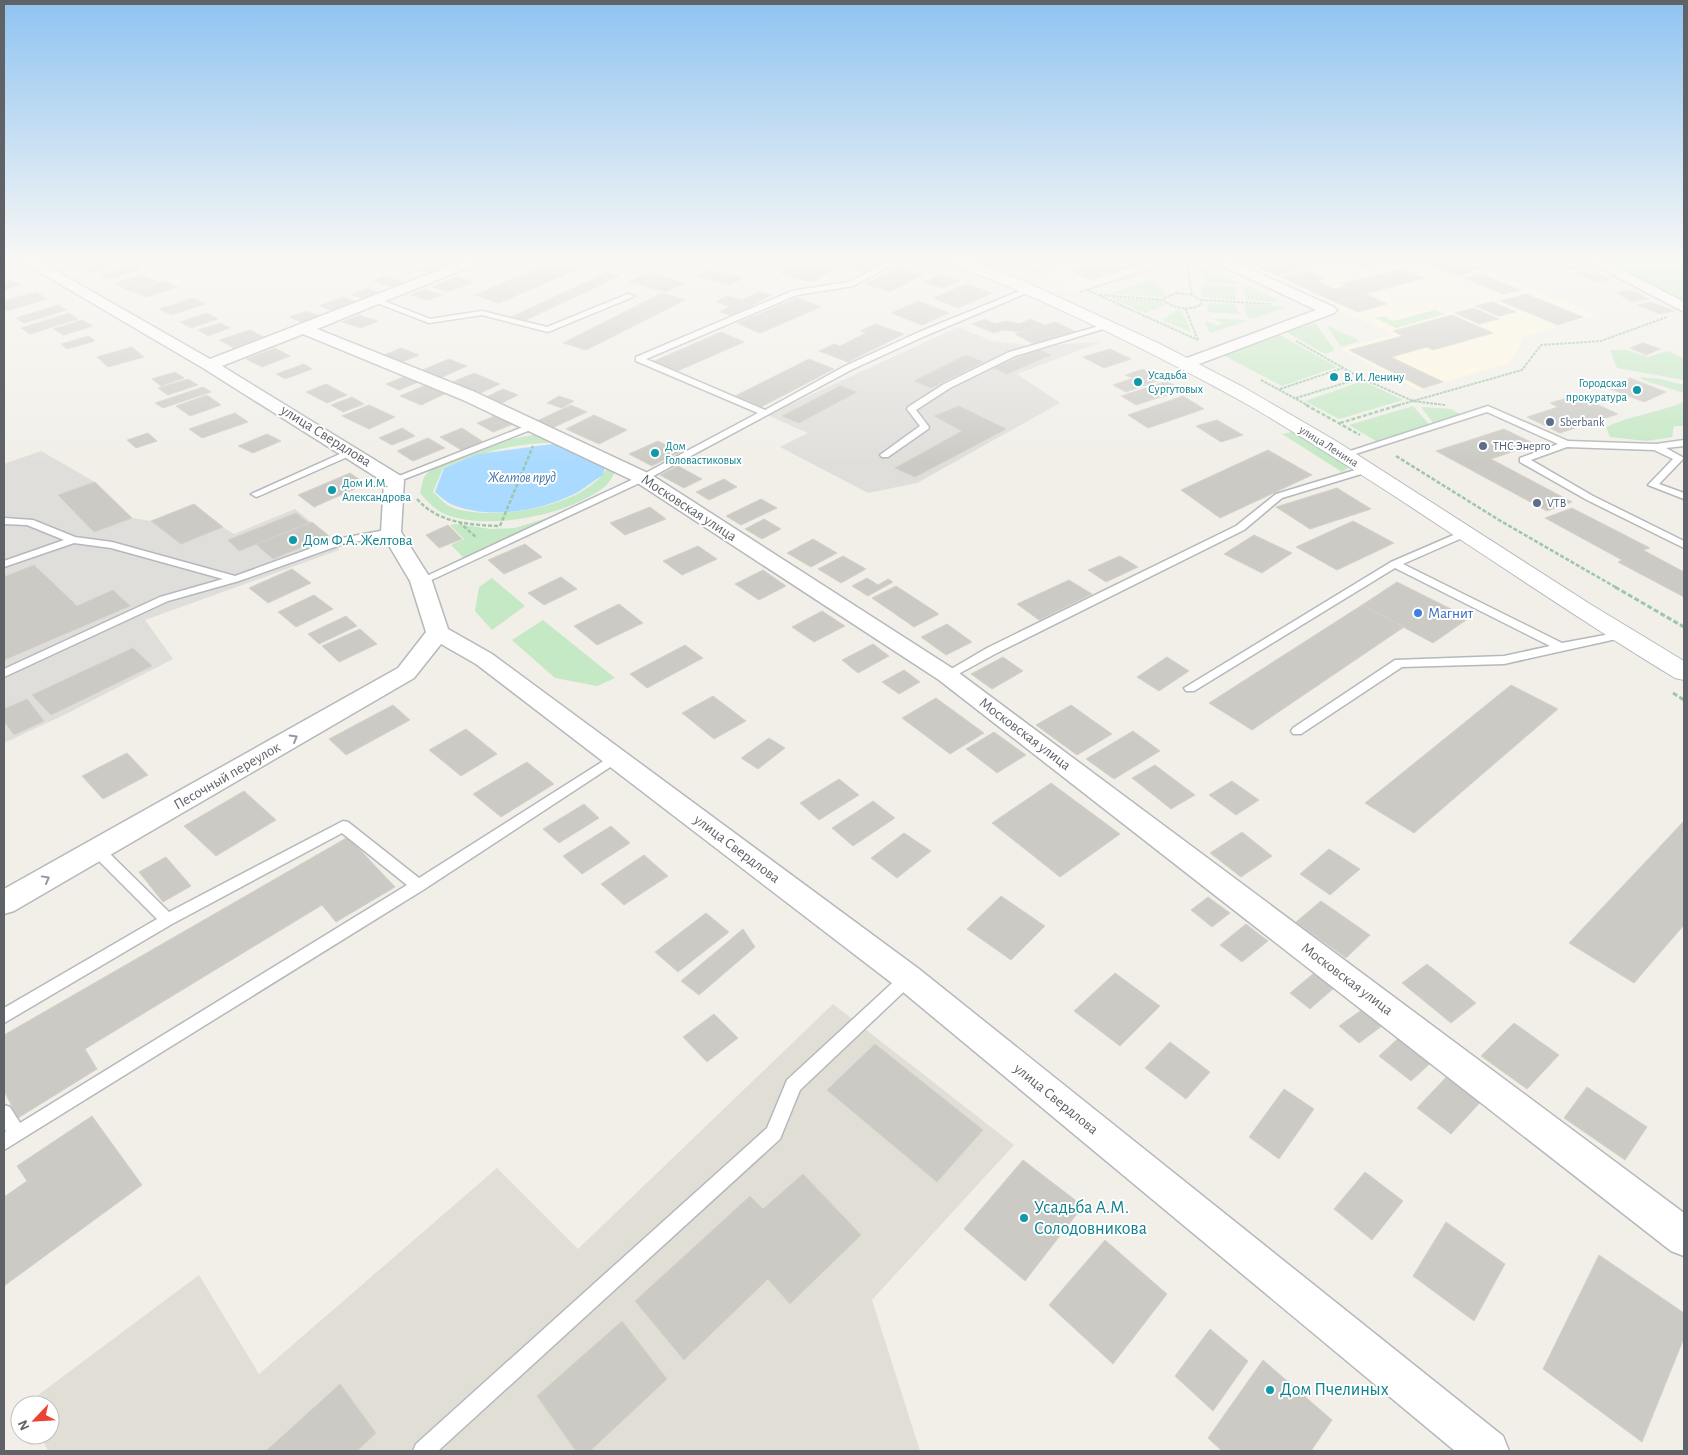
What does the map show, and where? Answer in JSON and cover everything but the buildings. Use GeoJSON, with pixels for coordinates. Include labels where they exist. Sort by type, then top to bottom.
{"type":"FeatureCollection","features":[{"type":"Feature","properties":{"kind":"main road","name":"улица Ленина"},"geometry":{"type":"LineString","coordinates":[[1113,328],[1185,364],[1309,434],[1621,635],[1684,672]]}},
{"type":"Feature","properties":{"kind":"street","name":"улица Свердлова"},"geometry":{"type":"LineString","coordinates":[[145,328],[210,365],[351,452],[406,476]]}},
{"type":"Feature","properties":{"kind":"street"},"geometry":{"type":"LineString","coordinates":[[210,365],[307,328]]}},
{"type":"Feature","properties":{"kind":"street"},"geometry":{"type":"LineString","coordinates":[[1185,364],[1282,328]]}},
{"type":"Feature","properties":{"kind":"street","name":"Московская улица"},"geometry":{"type":"LineString","coordinates":[[304,329],[470,396],[536,432],[644,478],[947,675],[1680,1233],[1684,1238]]}},
{"type":"Feature","properties":{"kind":"street"},"geometry":{"type":"LineString","coordinates":[[406,476],[391,532],[421,581],[438,633]]}},
{"type":"Feature","properties":{"kind":"street","name":"улица Свердлова"},"geometry":{"type":"LineString","coordinates":[[438,633],[484,659],[616,756],[908,978],[1488,1451]]}},
{"type":"Feature","properties":{"kind":"street","name":"Песочный переулок"},"geometry":{"type":"LineString","coordinates":[[4,903],[98,851],[406,673],[438,633]]}},
{"type":"Feature","properties":{"kind":"lane"},"geometry":{"type":"LineString","coordinates":[[540,328],[548,330],[553,328]]}},
{"type":"Feature","properties":{"kind":"lane"},"geometry":{"type":"LineString","coordinates":[[713,328],[639,359],[765,413]]}},
{"type":"Feature","properties":{"kind":"lane"},"geometry":{"type":"LineString","coordinates":[[421,581],[644,478],[848,368],[938,328]]}},
{"type":"Feature","properties":{"kind":"lane"},"geometry":{"type":"LineString","coordinates":[[885,455],[925,427],[912,409],[947,386],[1012,354],[1102,328]]}},
{"type":"Feature","properties":{"kind":"lane"},"geometry":{"type":"LineString","coordinates":[[1343,455],[1488,409],[1566,444],[1656,447],[1684,443]]}},
{"type":"Feature","properties":{"kind":"lane"},"geometry":{"type":"LineString","coordinates":[[406,476],[536,432]]}},
{"type":"Feature","properties":{"kind":"lane"},"geometry":{"type":"LineString","coordinates":[[1566,444],[1523,460],[1590,498],[1684,545]]}},
{"type":"Feature","properties":{"kind":"lane"},"geometry":{"type":"LineString","coordinates":[[1656,447],[1679,458],[1653,485],[1684,496]]}},
{"type":"Feature","properties":{"kind":"lane"},"geometry":{"type":"LineString","coordinates":[[256,494],[351,452]]}},
{"type":"Feature","properties":{"kind":"lane"},"geometry":{"type":"LineString","coordinates":[[947,675],[991,651],[1240,528],[1279,496],[1365,470]]}},
{"type":"Feature","properties":{"kind":"lane"},"geometry":{"type":"LineString","coordinates":[[4,521],[29,522],[73,540],[112,546],[235,578]]}},
{"type":"Feature","properties":{"kind":"lane"},"geometry":{"type":"LineString","coordinates":[[4,673],[164,600],[235,578],[341,541],[391,532]]}},
{"type":"Feature","properties":{"kind":"lane"},"geometry":{"type":"LineString","coordinates":[[1190,688],[1395,564],[1465,533]]}},
{"type":"Feature","properties":{"kind":"lane"},"geometry":{"type":"LineString","coordinates":[[4,564],[73,540]]}},
{"type":"Feature","properties":{"kind":"lane"},"geometry":{"type":"LineString","coordinates":[[1395,564],[1561,647]]}},
{"type":"Feature","properties":{"kind":"lane"},"geometry":{"type":"LineString","coordinates":[[1297,731],[1399,663],[1504,660],[1621,635]]}},
{"type":"Feature","properties":{"kind":"lane"},"geometry":{"type":"LineString","coordinates":[[4,1113],[10,1138],[418,886],[616,756]]}},
{"type":"Feature","properties":{"kind":"lane"},"geometry":{"type":"LineString","coordinates":[[4,1016],[167,920],[343,826],[418,886]]}},
{"type":"Feature","properties":{"kind":"lane"},"geometry":{"type":"LineString","coordinates":[[98,851],[167,920]]}},
{"type":"Feature","properties":{"kind":"lane"},"geometry":{"type":"LineString","coordinates":[[423,1451],[774,1133],[793,1085],[908,978]]}},
{"type":"Feature","properties":{"kind":"path"},"geometry":{"type":"LineString","coordinates":[[1171,328],[1199,340],[1194,328]]}},
{"type":"Feature","properties":{"kind":"path"},"geometry":{"type":"LineString","coordinates":[[1309,434],[1413,401],[1522,370],[1541,345],[1601,341],[1637,328]]}},
{"type":"Feature","properties":{"kind":"path"},"geometry":{"type":"LineString","coordinates":[[1276,330],[1361,378],[1413,401],[1488,409]]}},
{"type":"Feature","properties":{"kind":"path"},"geometry":{"type":"LineString","coordinates":[[1279,389],[1343,368]]}},
{"type":"Feature","properties":{"kind":"path"},"geometry":{"type":"LineString","coordinates":[[1296,398],[1361,378]]}},
{"type":"Feature","properties":{"kind":"path"},"geometry":{"type":"LineString","coordinates":[[506,514],[536,432]]}},
{"type":"Feature","properties":{"kind":"path"},"geometry":{"type":"LineString","coordinates":[[406,476],[415,486],[417,500],[428,512],[459,521],[488,526],[509,525]]}},
{"type":"Feature","properties":{"kind":"path"},"geometry":{"type":"LineString","coordinates":[[459,521],[490,550]]}},
{"type":"Feature","properties":{"kind":"shaded area"},"geometry":{"type":"Polygon","coordinates":[[[956,328],[992,341],[1031,346],[1101,342],[1017,374],[1060,403],[917,483],[868,493],[780,447],[808,433],[767,415],[956,328]]]}},
{"type":"Feature","properties":{"kind":"shaded area"},"geometry":{"type":"Polygon","coordinates":[[[1379,328],[1553,328],[1525,336],[1510,363],[1423,388],[1420,391],[1341,349],[1393,334],[1379,328]]]}},
{"type":"Feature","properties":{"kind":"shaded area"},"geometry":{"type":"Polygon","coordinates":[[[41,451],[95,482],[132,518],[151,521],[181,544],[223,527],[234,534],[295,509],[329,536],[339,550],[145,620],[173,659],[66,714],[4,743],[4,464],[41,451]]]}},
{"type":"Feature","properties":{"kind":"shaded area"},"geometry":{"type":"Polygon","coordinates":[[[833,1004],[1014,1145],[872,1300],[920,1451],[48,1451],[45,1445],[60,1445],[60,1395],[38,1395],[199,1275],[259,1374],[497,1168],[578,1249],[833,1004]]]}},
{"type":"Feature","properties":{"kind":"green space"},"geometry":{"type":"Polygon","coordinates":[[[1181,328],[1189,328],[1191,332],[1181,328]]]}},
{"type":"Feature","properties":{"kind":"green space"},"geometry":{"type":"Polygon","coordinates":[[[1207,328],[1226,328],[1210,333],[1207,328]]]}},
{"type":"Feature","properties":{"kind":"green space"},"geometry":{"type":"Polygon","coordinates":[[[1299,328],[1319,328],[1335,350],[1325,354],[1286,332],[1299,328]]]}},
{"type":"Feature","properties":{"kind":"green space"},"geometry":{"type":"Polygon","coordinates":[[[1328,328],[1332,328],[1360,341],[1341,347],[1328,328]]]}},
{"type":"Feature","properties":{"kind":"green space"},"geometry":{"type":"Polygon","coordinates":[[[1280,335],[1337,367],[1282,386],[1223,355],[1280,335]]]}},
{"type":"Feature","properties":{"kind":"green space"},"geometry":{"type":"Polygon","coordinates":[[[1610,350],[1626,350],[1648,357],[1667,351],[1684,358],[1684,380],[1617,368],[1610,350]]]}},
{"type":"Feature","properties":{"kind":"green space"},"geometry":{"type":"Polygon","coordinates":[[[1640,377],[1661,379],[1684,385],[1684,393],[1643,380],[1640,377]]]}},
{"type":"Feature","properties":{"kind":"green space"},"geometry":{"type":"Polygon","coordinates":[[[1363,381],[1403,400],[1339,419],[1305,401],[1363,381]]]}},
{"type":"Feature","properties":{"kind":"green space"},"geometry":{"type":"Polygon","coordinates":[[[1684,402],[1684,426],[1674,426],[1672,437],[1646,441],[1610,437],[1606,427],[1625,420],[1684,402]]]}},
{"type":"Feature","properties":{"kind":"green space"},"geometry":{"type":"Polygon","coordinates":[[[1413,406],[1429,424],[1376,441],[1349,425],[1413,406]]]}},
{"type":"Feature","properties":{"kind":"green space"},"geometry":{"type":"Polygon","coordinates":[[[1421,407],[1451,409],[1460,414],[1434,424],[1421,407]]]}},
{"type":"Feature","properties":{"kind":"green space"},"geometry":{"type":"Polygon","coordinates":[[[1296,431],[1351,466],[1342,472],[1282,434],[1296,431]]]}},
{"type":"Feature","properties":{"kind":"green space"},"geometry":{"type":"Polygon","coordinates":[[[543,433],[563,443],[517,446],[457,462],[443,468],[433,492],[448,506],[469,512],[490,513],[538,508],[562,501],[582,491],[599,479],[609,464],[615,472],[606,486],[589,497],[551,512],[530,517],[487,521],[467,520],[445,514],[437,510],[420,493],[424,477],[431,469],[505,440],[543,433]]]}},
{"type":"Feature","properties":{"kind":"green space"},"geometry":{"type":"Polygon","coordinates":[[[563,513],[465,559],[451,545],[464,539],[450,525],[491,529],[515,528],[563,513]]]}},
{"type":"Feature","properties":{"kind":"green space"},"geometry":{"type":"Polygon","coordinates":[[[492,578],[525,606],[492,630],[475,611],[479,587],[492,578]]]}},
{"type":"Feature","properties":{"kind":"green space"},"geometry":{"type":"Polygon","coordinates":[[[543,620],[615,678],[597,686],[555,678],[512,640],[543,620]]]}},
{"type":"Feature","properties":{"kind":"water","name":"Желтов пруд"},"geometry":{"type":"Polygon","coordinates":[[[552,444],[565,445],[606,464],[603,475],[564,499],[517,511],[484,512],[468,510],[451,504],[435,492],[444,468],[478,454],[552,444]]]}},
{"type":"Feature","properties":{"kind":"place","name":"В. И. Ленину"},"geometry":{"type":"Point","coordinates":[1334,377]}},
{"type":"Feature","properties":{"kind":"place","name":"Усадьба Сургутовых"},"geometry":{"type":"Point","coordinates":[1138,382]}},
{"type":"Feature","properties":{"kind":"place","name":"Городская прокуратура"},"geometry":{"type":"Point","coordinates":[1637,390]}},
{"type":"Feature","properties":{"kind":"place","name":"Sberbank"},"geometry":{"type":"Point","coordinates":[1550,422]}},
{"type":"Feature","properties":{"kind":"place","name":"ТНС Энерго"},"geometry":{"type":"Point","coordinates":[1483,446]}},
{"type":"Feature","properties":{"kind":"place","name":"Дом Головастиковых"},"geometry":{"type":"Point","coordinates":[655,453]}},
{"type":"Feature","properties":{"kind":"place","name":"Дом И.М. Александрова"},"geometry":{"type":"Point","coordinates":[332,490]}},
{"type":"Feature","properties":{"kind":"place","name":"VTB"},"geometry":{"type":"Point","coordinates":[1537,503]}},
{"type":"Feature","properties":{"kind":"place","name":"Дом Ф.А. Желтова"},"geometry":{"type":"Point","coordinates":[293,540]}},
{"type":"Feature","properties":{"kind":"place","name":"Магнит"},"geometry":{"type":"Point","coordinates":[1418,613]}},
{"type":"Feature","properties":{"kind":"place","name":"Усадьба А.М. Солодовникова"},"geometry":{"type":"Point","coordinates":[1024,1218]}},
{"type":"Feature","properties":{"kind":"place","name":"Дом Пчелиных"},"geometry":{"type":"Point","coordinates":[1270,1390]}}]}
